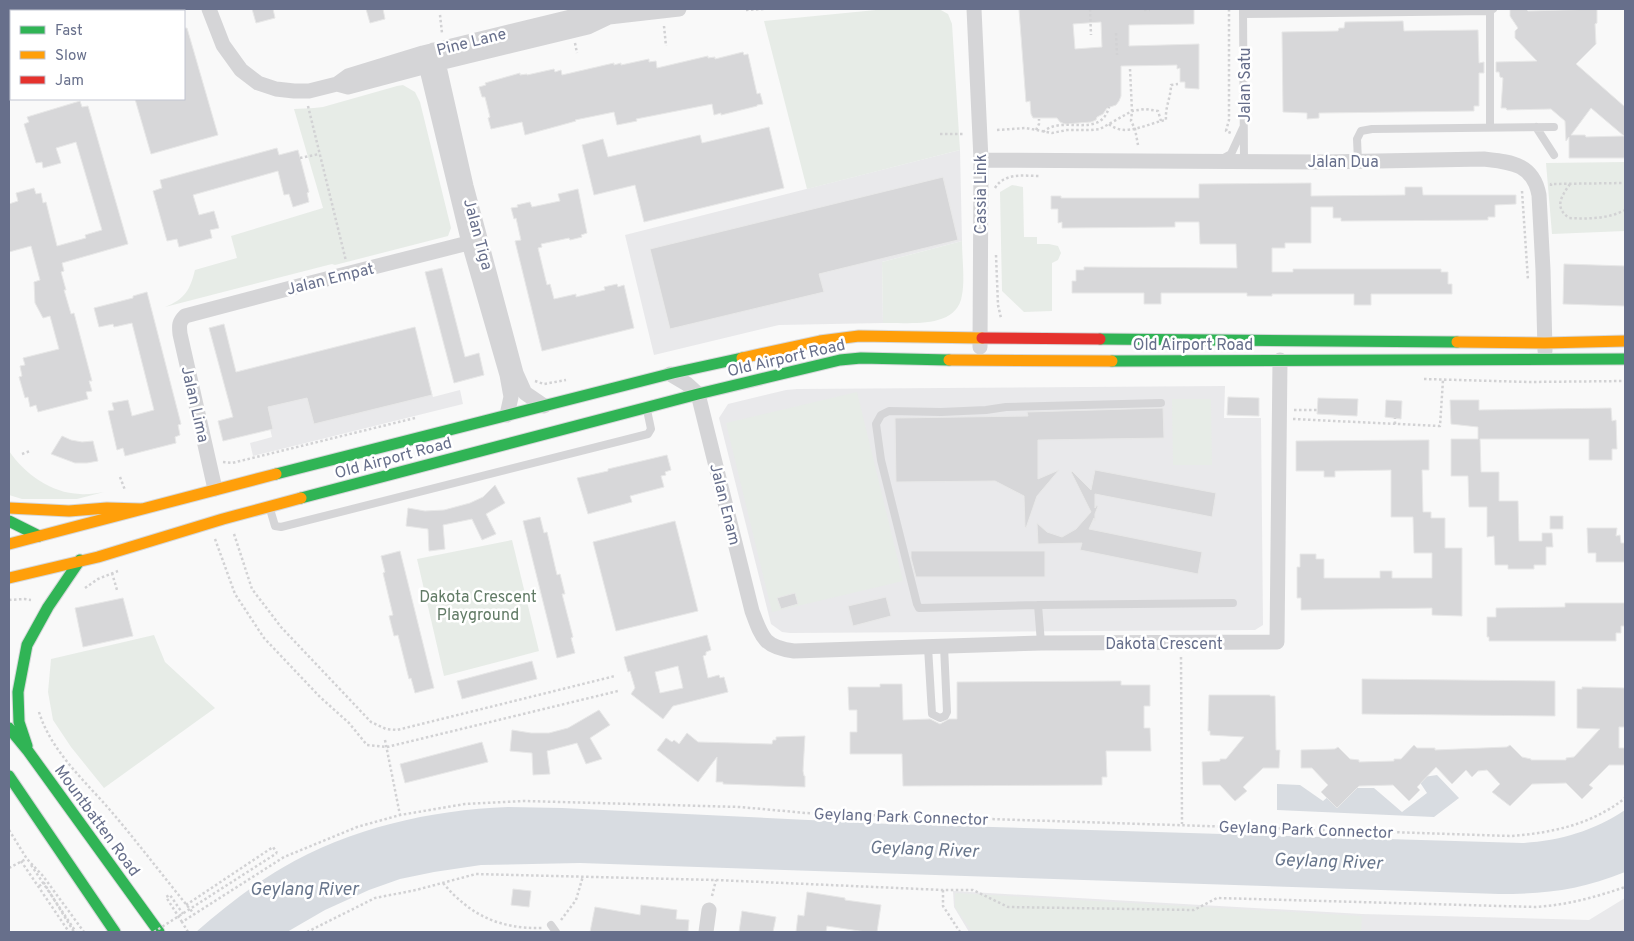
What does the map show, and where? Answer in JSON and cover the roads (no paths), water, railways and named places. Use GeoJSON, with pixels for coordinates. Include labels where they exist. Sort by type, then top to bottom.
{"type":"FeatureCollection","features":[{"type":"Feature","properties":{"kind":"main road","name":"Old Airport Road"},"geometry":{"type":"LineString","coordinates":[[9,544],[215,489],[670,374],[820,342],[859,336],[980,339],[1625,341]]}},
{"type":"Feature","properties":{"kind":"main road","name":"Old Airport Road"},"geometry":{"type":"LineString","coordinates":[[9,578],[269,507],[698,394],[840,360],[861,358],[979,361],[1625,359]]}},
{"type":"Feature","properties":{"kind":"main road"},"geometry":{"type":"LineString","coordinates":[[9,508],[68,511],[107,508],[140,509]]}},
{"type":"Feature","properties":{"kind":"main road"},"geometry":{"type":"LineString","coordinates":[[9,521],[40,536]]}},
{"type":"Feature","properties":{"kind":"main road"},"geometry":{"type":"LineString","coordinates":[[28,751],[19,722],[18,692],[27,645],[63,583],[80,560]]}},
{"type":"Feature","properties":{"kind":"main road","name":"Mountbatten Road"},"geometry":{"type":"LineString","coordinates":[[9,728],[28,751],[159,932]]}},
{"type":"Feature","properties":{"kind":"main road"},"geometry":{"type":"LineString","coordinates":[[9,776],[115,932]]}},
{"type":"Feature","properties":{"kind":"street","name":"Pine Lane"},"geometry":{"type":"LineString","coordinates":[[210,9],[223,45],[241,70],[258,83],[276,89],[294,91],[309,91],[338,84],[348,87],[430,58],[588,27],[609,17],[634,11],[679,9]]}},
{"type":"Feature","properties":{"kind":"street","name":"Cassia Link"},"geometry":{"type":"LineString","coordinates":[[970,9],[974,27]]}},
{"type":"Feature","properties":{"kind":"street","name":"Cassia Link"},"geometry":{"type":"LineString","coordinates":[[974,9],[981,160],[979,361]]}},
{"type":"Feature","properties":{"kind":"street","name":"Jalan Tiga"},"geometry":{"type":"LineString","coordinates":[[430,58],[440,71],[461,187],[511,397],[507,415]]}},
{"type":"Feature","properties":{"kind":"street","name":"Jalan Dua"},"geometry":{"type":"LineString","coordinates":[[981,160],[1358,162],[1484,159],[1508,162],[1522,167],[1527,172],[1536,184],[1539,195],[1545,342]]}},
{"type":"Feature","properties":{"kind":"street","name":"Jalan Tiga"},"geometry":{"type":"LineString","coordinates":[[475,242],[516,373],[525,393],[544,406]]}},
{"type":"Feature","properties":{"kind":"street","name":"Jalan Empat"},"geometry":{"type":"LineString","coordinates":[[181,320],[185,316],[232,302],[475,242]]}},
{"type":"Feature","properties":{"kind":"street","name":"Jalan Lima"},"geometry":{"type":"LineString","coordinates":[[181,320],[178,325],[215,489]]}},
{"type":"Feature","properties":{"kind":"street"},"geometry":{"type":"LineString","coordinates":[[1545,342],[1545,360]]}},
{"type":"Feature","properties":{"kind":"street","name":"Dakota Crescent"},"geometry":{"type":"LineString","coordinates":[[770,645],[794,651],[1041,643],[1277,642],[1280,360]]}},
{"type":"Feature","properties":{"kind":"street"},"geometry":{"type":"LineString","coordinates":[[670,374],[687,384],[698,394]]}},
{"type":"Feature","properties":{"kind":"street","name":"Jalan Enam"},"geometry":{"type":"LineString","coordinates":[[698,394],[752,611],[760,631],[770,645]]}},
{"type":"Feature","properties":{"kind":"street"},"geometry":{"type":"LineString","coordinates":[[98,932],[99,908]]}},
{"type":"Feature","properties":{"kind":"street"},"geometry":{"type":"LineString","coordinates":[[706,932],[709,910]]}},
{"type":"Feature","properties":{"kind":"lane"},"geometry":{"type":"LineString","coordinates":[[1243,11],[1491,10],[1490,127]]}},
{"type":"Feature","properties":{"kind":"lane","name":"Jalan Satu"},"geometry":{"type":"LineString","coordinates":[[1243,11],[1244,162]]}},
{"type":"Feature","properties":{"kind":"lane"},"geometry":{"type":"LineString","coordinates":[[1218,161],[1231,154],[1244,125]]}},
{"type":"Feature","properties":{"kind":"lane"},"geometry":{"type":"LineString","coordinates":[[1536,127],[1554,155]]}},
{"type":"Feature","properties":{"kind":"lane"},"geometry":{"type":"LineString","coordinates":[[1358,162],[1357,139],[1361,131],[1372,129],[1554,127]]}},
{"type":"Feature","properties":{"kind":"lane"},"geometry":{"type":"LineString","coordinates":[[1161,403],[1006,407],[940,412],[889,411],[881,415],[876,424],[881,460],[919,608],[1233,603]]}},
{"type":"Feature","properties":{"kind":"lane"},"geometry":{"type":"LineString","coordinates":[[269,507],[275,526],[282,527],[648,434],[651,429],[646,408]]}},
{"type":"Feature","properties":{"kind":"lane"},"geometry":{"type":"LineString","coordinates":[[1038,605],[1041,643]]}},
{"type":"Feature","properties":{"kind":"lane"},"geometry":{"type":"LineString","coordinates":[[928,647],[932,714],[940,718],[945,716],[947,707],[944,646]]}},
{"type":"Feature","properties":{"kind":"lane"},"geometry":{"type":"LineString","coordinates":[[947,707],[957,707]]}},
{"type":"Feature","properties":{"kind":"water"},"geometry":{"type":"Polygon","coordinates":[[[1437,775],[1459,798],[1434,817],[1277,810],[1277,784],[1300,785],[1323,801],[1339,788],[1374,788],[1402,812],[1427,793],[1417,778],[1437,775]]]}},
{"type":"Feature","properties":{"kind":"water","name":"Geylang River"},"geometry":{"type":"Polygon","coordinates":[[[508,807],[891,824],[1522,843],[1576,834],[1601,824],[1625,810],[1625,872],[1593,883],[1563,890],[1499,894],[580,863],[481,865],[400,879],[369,890],[325,910],[287,932],[196,932],[259,882],[308,854],[335,842],[363,832],[420,817],[449,812],[508,807]]]}},
{"type":"Feature","properties":{"kind":"park label","name":"Dakota Crescent Playground"},"geometry":{"type":"Point","coordinates":[478,605]}}]}
